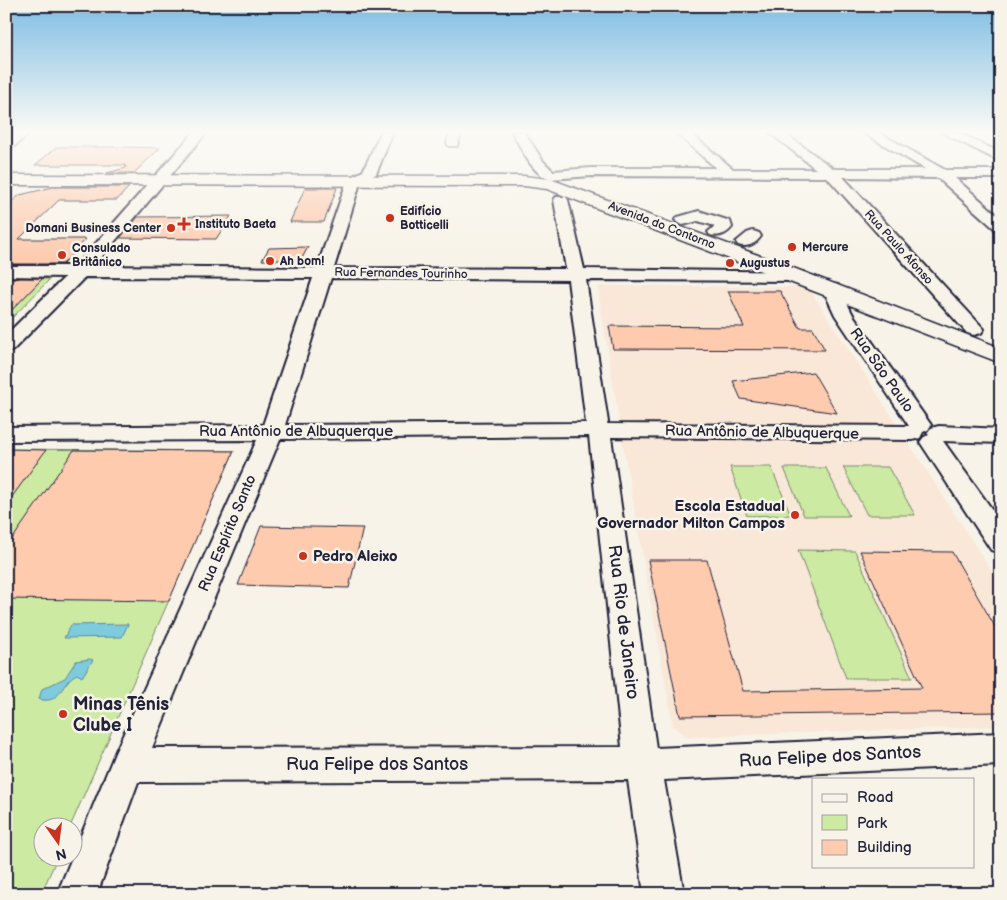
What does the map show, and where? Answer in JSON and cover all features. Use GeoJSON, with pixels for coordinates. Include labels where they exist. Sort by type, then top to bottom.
{"type":"FeatureCollection","features":[{"type":"Feature","properties":{"kind":"main road","name":"Avenida do Contorno"},"geometry":{"type":"LineString","coordinates":[[58,174],[362,177],[550,175],[582,183],[716,232],[748,239],[1001,339]]}},
{"type":"Feature","properties":{"kind":"main road"},"geometry":{"type":"LineString","coordinates":[[524,181],[550,175]]}},
{"type":"Feature","properties":{"kind":"main road","name":"Avenida do Contorno"},"geometry":{"type":"LineString","coordinates":[[6,180],[161,176]]}},
{"type":"Feature","properties":{"kind":"main road","name":"Avenida do Contorno"},"geometry":{"type":"LineString","coordinates":[[362,177],[524,181],[559,186],[649,222],[861,300],[1001,356]]}},
{"type":"Feature","properties":{"kind":"street","name":"Rua Espírito Santo"},"geometry":{"type":"LineString","coordinates":[[77,894],[127,765],[272,431],[326,272],[364,174]]}},
{"type":"Feature","properties":{"kind":"street"},"geometry":{"type":"LineString","coordinates":[[550,175],[564,174]]}},
{"type":"Feature","properties":{"kind":"street","name":"Rua Paulo Afonso"},"geometry":{"type":"LineString","coordinates":[[832,174],[974,329]]}},
{"type":"Feature","properties":{"kind":"street"},"geometry":{"type":"LineString","coordinates":[[942,174],[1001,226]]}},
{"type":"Feature","properties":{"kind":"street"},"geometry":{"type":"LineString","coordinates":[[6,346],[81,271],[161,176]]}},
{"type":"Feature","properties":{"kind":"street","name":"Rua Rio de Janeiro"},"geometry":{"type":"LineString","coordinates":[[561,200],[576,275],[599,430],[643,764],[664,894]]}},
{"type":"Feature","properties":{"kind":"street","name":"Rua Fernandes Tourinho"},"geometry":{"type":"LineString","coordinates":[[6,270],[797,276]]}},
{"type":"Feature","properties":{"kind":"street","name":"Rua São Paulo"},"geometry":{"type":"LineString","coordinates":[[832,290],[844,316],[1001,543]]}},
{"type":"Feature","properties":{"kind":"street","name":"Rua São Paulo"},"geometry":{"type":"LineString","coordinates":[[844,316],[861,300]]}},
{"type":"Feature","properties":{"kind":"street","name":"Rua Antônio de Albuquerque"},"geometry":{"type":"LineString","coordinates":[[6,434],[599,430],[926,433],[1001,436]]}},
{"type":"Feature","properties":{"kind":"street","name":"Rua Felipe dos Santos"},"geometry":{"type":"LineString","coordinates":[[127,765],[643,764],[1001,749]]}},
{"type":"Feature","properties":{"kind":"shaded area","name":"Escola Estadual Governador Milton Campos"},"geometry":{"type":"Polygon","coordinates":[[[600,286],[801,287],[810,290],[1001,586],[1001,726],[688,737],[673,726],[623,444],[598,289],[600,286]]]}},
{"type":"Feature","properties":{"kind":"green space"},"geometry":{"type":"Polygon","coordinates":[[[6,278],[50,279],[13,317],[6,316],[38,283],[6,278]]]}},
{"type":"Feature","properties":{"kind":"green space","name":"Minas Tênis Clube I"},"geometry":{"type":"Polygon","coordinates":[[[6,449],[234,451],[74,818],[32,818],[32,868],[53,868],[41,894],[6,894],[6,449]]]}},
{"type":"Feature","properties":{"kind":"green space"},"geometry":{"type":"Polygon","coordinates":[[[730,467],[771,467],[791,515],[747,516],[730,467]]]}},
{"type":"Feature","properties":{"kind":"green space"},"geometry":{"type":"Polygon","coordinates":[[[843,467],[888,467],[915,515],[867,515],[843,467]]]}},
{"type":"Feature","properties":{"kind":"green space"},"geometry":{"type":"Polygon","coordinates":[[[784,468],[826,468],[849,516],[804,516],[784,468]]]}},
{"type":"Feature","properties":{"kind":"green space"},"geometry":{"type":"Polygon","coordinates":[[[798,550],[855,551],[912,678],[846,678],[798,550]]]}},
{"type":"Feature","properties":{"kind":"water"},"geometry":{"type":"Polygon","coordinates":[[[128,624],[122,637],[64,638],[71,625],[128,624]]]}},
{"type":"Feature","properties":{"kind":"water"},"geometry":{"type":"Polygon","coordinates":[[[93,660],[82,677],[77,674],[72,677],[52,699],[39,699],[42,689],[65,678],[76,661],[93,660]]]}},
{"type":"Feature","properties":{"kind":"building"},"geometry":{"type":"Polygon","coordinates":[[[53,187],[129,187],[117,200],[59,200],[19,239],[86,239],[63,264],[6,264],[6,206],[20,195],[53,187]]]}},
{"type":"Feature","properties":{"kind":"building"},"geometry":{"type":"Polygon","coordinates":[[[305,188],[337,188],[324,222],[290,222],[305,188]]]}},
{"type":"Feature","properties":{"kind":"building","name":"Domani Business Center"},"geometry":{"type":"Polygon","coordinates":[[[231,216],[216,239],[120,238],[138,217],[231,216]]]}},
{"type":"Feature","properties":{"kind":"building"},"geometry":{"type":"Polygon","coordinates":[[[308,247],[301,260],[262,260],[269,248],[308,247]]]}},
{"type":"Feature","properties":{"kind":"building"},"geometry":{"type":"Polygon","coordinates":[[[6,278],[43,278],[6,316],[6,278]]]}},
{"type":"Feature","properties":{"kind":"building"},"geometry":{"type":"Polygon","coordinates":[[[728,291],[780,291],[800,328],[813,328],[825,350],[613,349],[609,326],[744,327],[728,291]]]}},
{"type":"Feature","properties":{"kind":"building"},"geometry":{"type":"Polygon","coordinates":[[[813,372],[837,413],[741,399],[733,381],[813,372]]]}},
{"type":"Feature","properties":{"kind":"building"},"geometry":{"type":"Polygon","coordinates":[[[6,449],[46,450],[6,505],[6,449]]]}},
{"type":"Feature","properties":{"kind":"building"},"geometry":{"type":"Polygon","coordinates":[[[74,450],[234,451],[169,601],[6,599],[6,548],[74,450]]]}},
{"type":"Feature","properties":{"kind":"building","name":"Pedro Aleixo"},"geometry":{"type":"Polygon","coordinates":[[[261,526],[363,528],[349,588],[238,585],[261,526]]]}},
{"type":"Feature","properties":{"kind":"building"},"geometry":{"type":"Polygon","coordinates":[[[860,551],[952,552],[1001,637],[1001,712],[680,716],[648,560],[707,560],[743,691],[922,688],[860,551]]]}},
{"type":"Feature","properties":{"kind":"place","name":"Edifício Botticelli"},"geometry":{"type":"Point","coordinates":[390,218]}},
{"type":"Feature","properties":{"kind":"place","name":"Instituto Baeta"},"geometry":{"type":"Point","coordinates":[184,224]}},
{"type":"Feature","properties":{"kind":"place","name":"Domani Business Center"},"geometry":{"type":"Point","coordinates":[171,228]}},
{"type":"Feature","properties":{"kind":"place","name":"Mercure"},"geometry":{"type":"Point","coordinates":[792,247]}},
{"type":"Feature","properties":{"kind":"place","name":"Consulado Britânico"},"geometry":{"type":"Point","coordinates":[62,255]}},
{"type":"Feature","properties":{"kind":"place","name":"Ah bom!"},"geometry":{"type":"Point","coordinates":[270,261]}},
{"type":"Feature","properties":{"kind":"place","name":"Augustus"},"geometry":{"type":"Point","coordinates":[730,263]}},
{"type":"Feature","properties":{"kind":"place","name":"Escola Estadual Governador Milton Campos"},"geometry":{"type":"Point","coordinates":[795,515]}},
{"type":"Feature","properties":{"kind":"place","name":"Pedro Aleixo"},"geometry":{"type":"Point","coordinates":[303,556]}},
{"type":"Feature","properties":{"kind":"place","name":"Minas Tênis Clube I"},"geometry":{"type":"Point","coordinates":[63,714]}}]}
